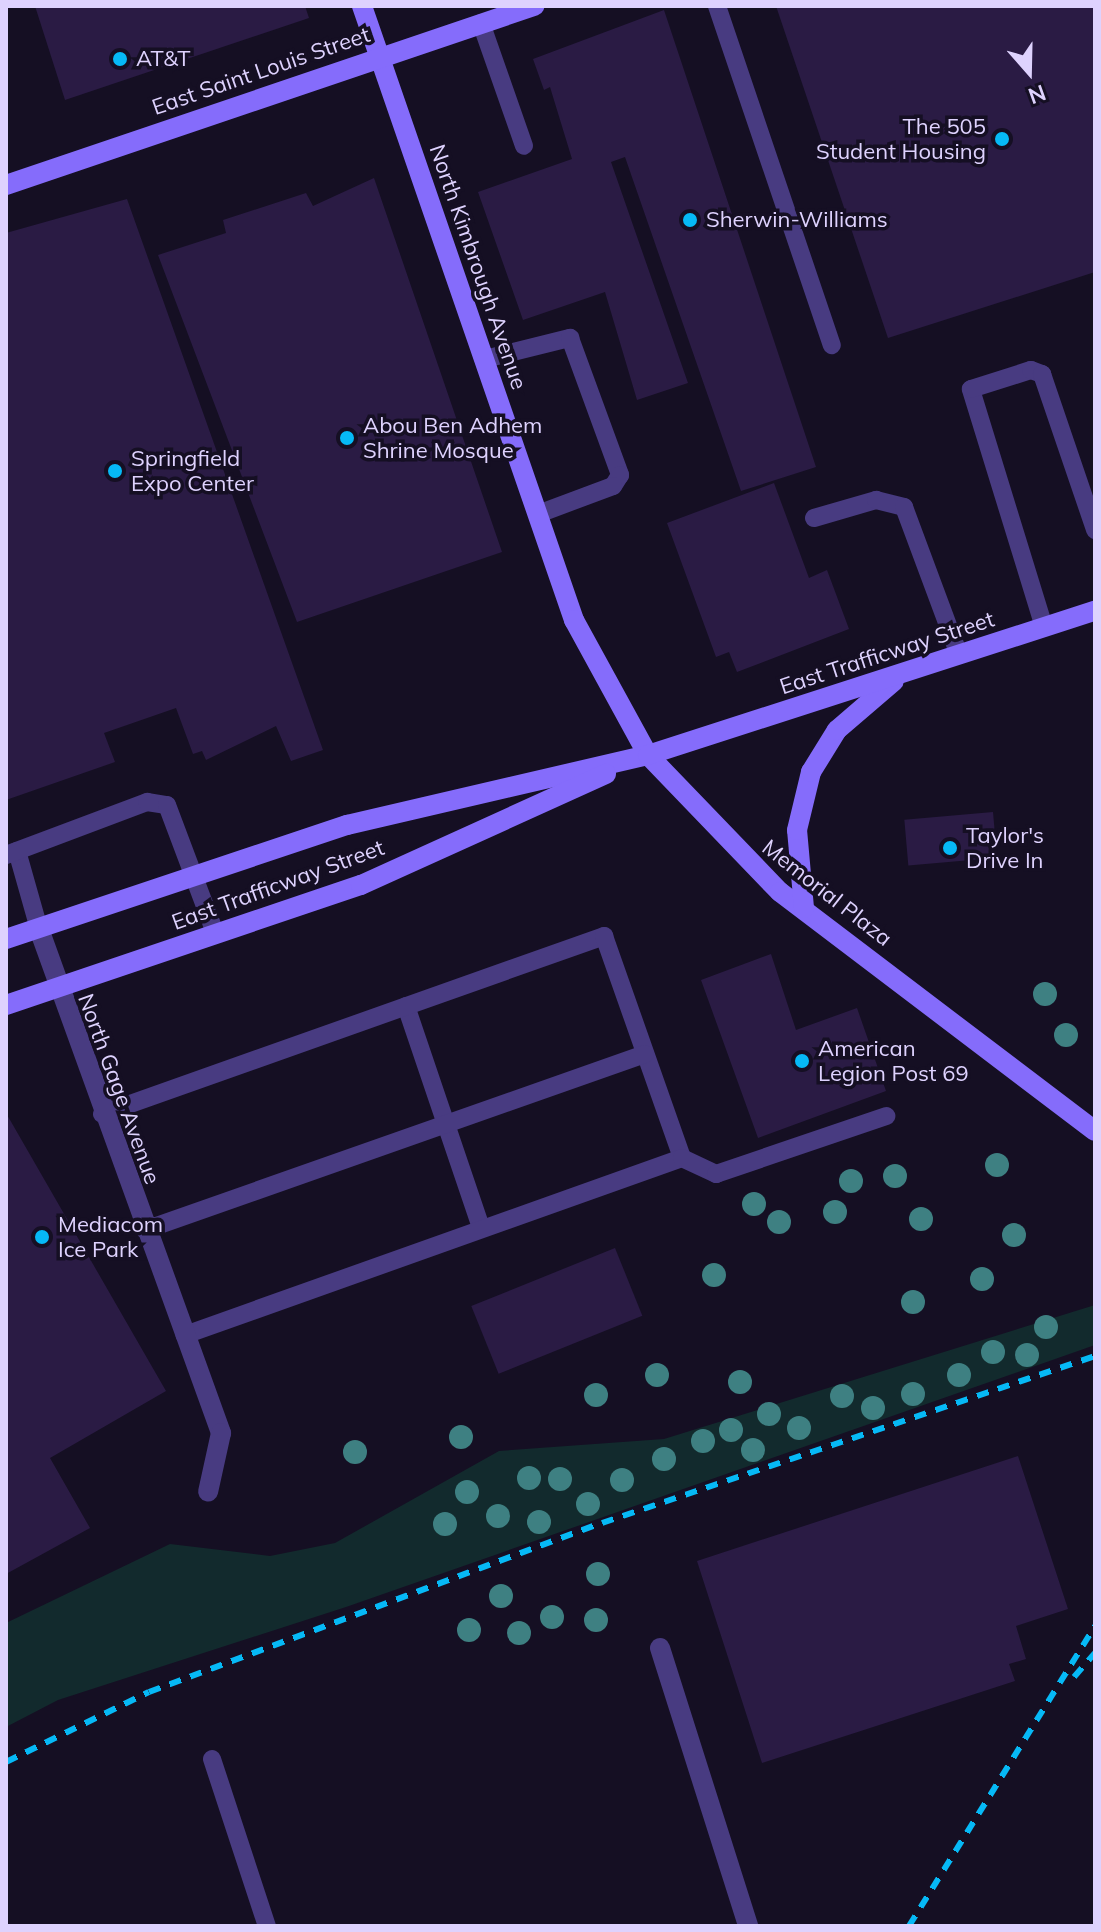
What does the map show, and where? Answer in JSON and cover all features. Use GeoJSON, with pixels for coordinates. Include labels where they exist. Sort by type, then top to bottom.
{"type":"FeatureCollection","features":[{"type":"Feature","properties":{"kind":"main road","name":"North Kimbrough Avenue"},"geometry":{"type":"LineString","coordinates":[[362,6],[584,644],[648,755]]}},
{"type":"Feature","properties":{"kind":"main road","name":"East Saint Louis Street"},"geometry":{"type":"LineString","coordinates":[[6,185],[378,55],[534,6]]}},
{"type":"Feature","properties":{"kind":"main road","name":"East Trafficway Street"},"geometry":{"type":"LineString","coordinates":[[6,939],[347,825],[648,755],[1095,611]]}},
{"type":"Feature","properties":{"kind":"main road"},"geometry":{"type":"LineString","coordinates":[[804,908],[797,830],[811,772],[837,730],[903,673]]}},
{"type":"Feature","properties":{"kind":"main road","name":"East Trafficway Street"},"geometry":{"type":"LineString","coordinates":[[6,1005],[361,885],[648,755]]}},
{"type":"Feature","properties":{"kind":"main road","name":"Memorial Plaza"},"geometry":{"type":"LineString","coordinates":[[648,755],[745,861],[1095,1131]]}},
{"type":"Feature","properties":{"kind":"street","name":"North Gage Avenue"},"geometry":{"type":"LineString","coordinates":[[39,929],[56,987],[221,1433],[208,1492]]}},
{"type":"Feature","properties":{"kind":"street"},"geometry":{"type":"LineString","coordinates":[[660,1648],[748,1926]]}},
{"type":"Feature","properties":{"kind":"lane"},"geometry":{"type":"LineString","coordinates":[[717,6],[832,345]]}},
{"type":"Feature","properties":{"kind":"lane"},"geometry":{"type":"LineString","coordinates":[[481,23],[524,146]]}},
{"type":"Feature","properties":{"kind":"lane"},"geometry":{"type":"LineString","coordinates":[[485,359],[570,338],[620,475],[613,486],[538,514]]}},
{"type":"Feature","properties":{"kind":"lane"},"geometry":{"type":"LineString","coordinates":[[1044,627],[969,402],[971,389],[1031,370],[1042,374],[1095,530]]}},
{"type":"Feature","properties":{"kind":"lane"},"geometry":{"type":"LineString","coordinates":[[814,518],[876,500],[904,507],[959,655]]}},
{"type":"Feature","properties":{"kind":"lane"},"geometry":{"type":"LineString","coordinates":[[39,929],[11,853],[147,802],[167,805],[196,874],[215,933]]}},
{"type":"Feature","properties":{"kind":"lane"},"geometry":{"type":"LineString","coordinates":[[102,1114],[604,936],[682,1158]]}},
{"type":"Feature","properties":{"kind":"lane"},"geometry":{"type":"LineString","coordinates":[[406,1006],[481,1227]]}},
{"type":"Feature","properties":{"kind":"lane"},"geometry":{"type":"LineString","coordinates":[[145,1230],[645,1054]]}},
{"type":"Feature","properties":{"kind":"lane"},"geometry":{"type":"LineString","coordinates":[[185,1335],[481,1227],[682,1158],[716,1174],[886,1116]]}},
{"type":"Feature","properties":{"kind":"lane"},"geometry":{"type":"LineString","coordinates":[[212,1759],[267,1926]]}},
{"type":"Feature","properties":{"kind":"green space"},"geometry":{"type":"Polygon","coordinates":[[[1095,1305],[1095,1345],[346,1607],[58,1700],[6,1727],[6,1623],[170,1544],[270,1556],[335,1543],[499,1451],[664,1439],[1095,1305]]]}},
{"type":"Feature","properties":{"kind":"building","name":"AT&T"},"geometry":{"type":"Polygon","coordinates":[[[35,6],[305,6],[309,18],[65,100],[35,6]]]}},
{"type":"Feature","properties":{"kind":"building","name":"The 505 Student Housing"},"geometry":{"type":"Polygon","coordinates":[[[776,6],[1095,6],[1095,272],[888,338],[776,6]]]}},
{"type":"Feature","properties":{"kind":"building"},"geometry":{"type":"Polygon","coordinates":[[[664,10],[816,467],[741,491],[625,157],[611,162],[688,383],[637,400],[605,292],[523,320],[478,192],[572,159],[550,87],[544,90],[533,59],[664,10]]]}},
{"type":"Feature","properties":{"kind":"building","name":"Abou Ben Adhem Shrine Mosque"},"geometry":{"type":"Polygon","coordinates":[[[374,178],[502,552],[297,622],[158,255],[226,233],[223,220],[306,193],[313,206],[374,178]]]}},
{"type":"Feature","properties":{"kind":"building","name":"Springfield Expo Center"},"geometry":{"type":"Polygon","coordinates":[[[127,199],[323,750],[291,761],[276,726],[206,760],[202,751],[193,754],[176,708],[104,733],[115,762],[6,800],[6,233],[127,199]]]}},
{"type":"Feature","properties":{"kind":"building"},"geometry":{"type":"Polygon","coordinates":[[[774,483],[809,578],[827,570],[849,629],[737,672],[729,652],[716,657],[667,523],[774,483]]]}},
{"type":"Feature","properties":{"kind":"building","name":"Taylor's Drive In"},"geometry":{"type":"Polygon","coordinates":[[[993,812],[997,858],[908,866],[904,820],[993,812]]]}},
{"type":"Feature","properties":{"kind":"building","name":"American Legion Post 69"},"geometry":{"type":"Polygon","coordinates":[[[771,954],[796,1030],[857,1008],[886,1091],[758,1138],[701,980],[771,954]]]}},
{"type":"Feature","properties":{"kind":"building","name":"Mediacom Ice Park"},"geometry":{"type":"Polygon","coordinates":[[[6,1113],[166,1391],[50,1458],[90,1528],[6,1574],[6,1113]]]}},
{"type":"Feature","properties":{"kind":"building"},"geometry":{"type":"Polygon","coordinates":[[[615,1248],[642,1316],[499,1374],[471,1306],[615,1248]]]}},
{"type":"Feature","properties":{"kind":"building"},"geometry":{"type":"Polygon","coordinates":[[[1018,1456],[1068,1609],[1016,1626],[1026,1659],[1009,1664],[1015,1681],[762,1763],[697,1561],[1018,1456]]]}},
{"type":"Feature","properties":{"kind":"railway"},"geometry":{"type":"LineString","coordinates":[[6,1762],[149,1692],[602,1523],[1095,1356]]}},
{"type":"Feature","properties":{"kind":"railway"},"geometry":{"type":"LineString","coordinates":[[909,1926],[1095,1626]]}},
{"type":"Feature","properties":{"kind":"railway"},"geometry":{"type":"LineString","coordinates":[[1074,1677],[1095,1653]]}},
{"type":"Feature","properties":{"kind":"place","name":"AT&T"},"geometry":{"type":"Point","coordinates":[120,59]}},
{"type":"Feature","properties":{"kind":"place","name":"The 505 Student Housing"},"geometry":{"type":"Point","coordinates":[1002,139]}},
{"type":"Feature","properties":{"kind":"place","name":"Sherwin-Williams"},"geometry":{"type":"Point","coordinates":[690,220]}},
{"type":"Feature","properties":{"kind":"place","name":"Abou Ben Adhem Shrine Mosque"},"geometry":{"type":"Point","coordinates":[347,438]}},
{"type":"Feature","properties":{"kind":"place","name":"Springfield Expo Center"},"geometry":{"type":"Point","coordinates":[115,471]}},
{"type":"Feature","properties":{"kind":"place","name":"Taylor's Drive In"},"geometry":{"type":"Point","coordinates":[950,848]}},
{"type":"Feature","properties":{"kind":"place","name":"American Legion Post 69"},"geometry":{"type":"Point","coordinates":[802,1061]}},
{"type":"Feature","properties":{"kind":"place","name":"Mediacom Ice Park"},"geometry":{"type":"Point","coordinates":[42,1237]}}]}
